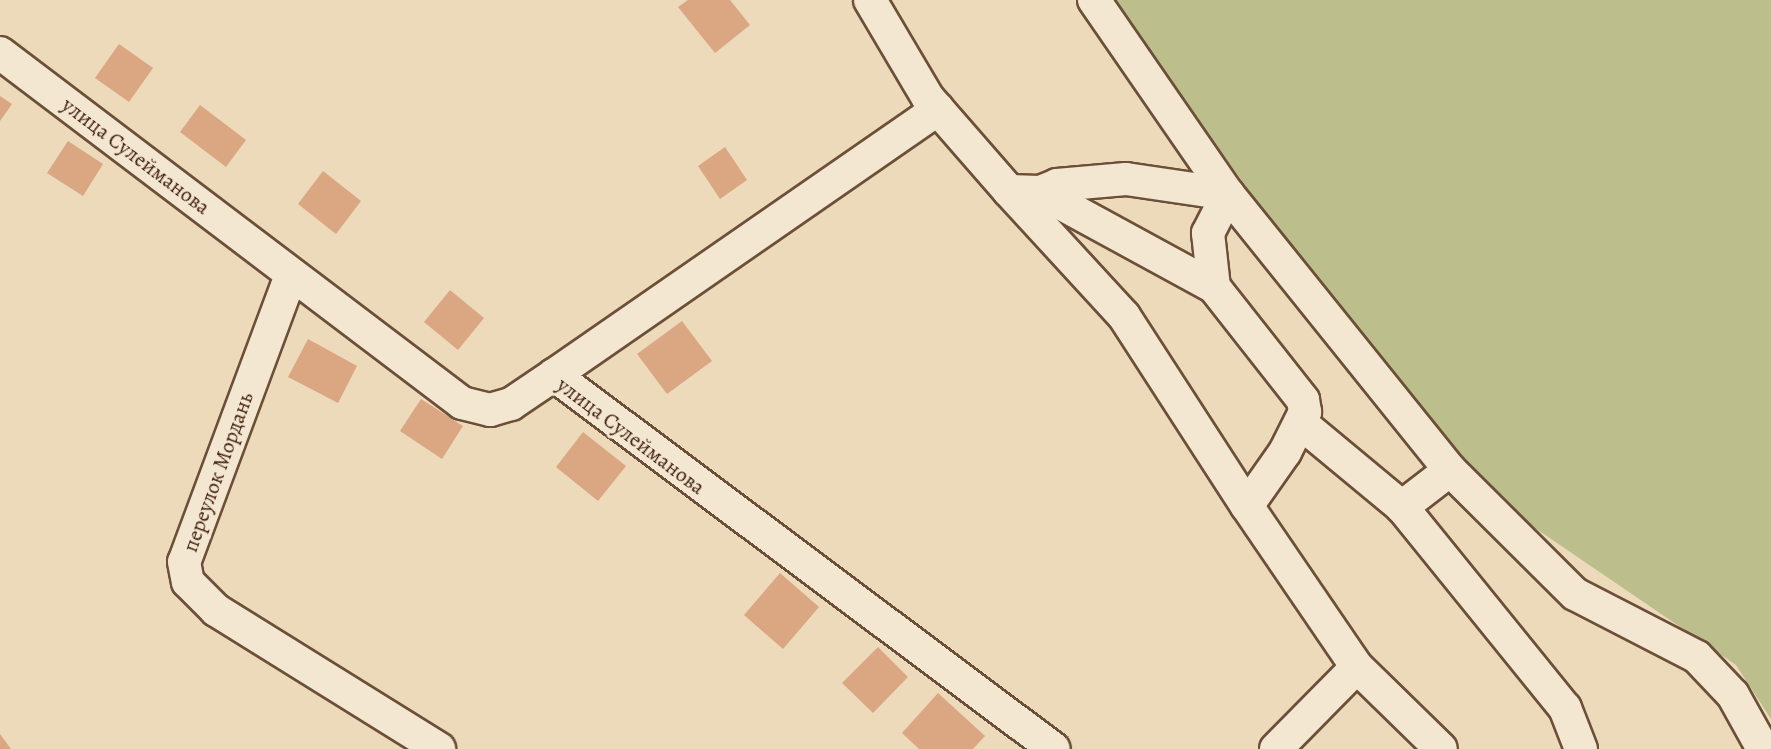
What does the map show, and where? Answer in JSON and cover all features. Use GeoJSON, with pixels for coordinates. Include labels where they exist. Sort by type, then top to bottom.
{"type":"FeatureCollection","features":[{"type":"Feature","properties":{"kind":"street"},"geometry":{"type":"LineString","coordinates":[[870,0],[938,109],[1124,316],[1247,506],[1357,667],[1441,749]]}},
{"type":"Feature","properties":{"kind":"street"},"geometry":{"type":"LineString","coordinates":[[1094,0],[1228,194],[1450,470],[1575,594],[1697,657],[1733,695],[1763,749]]}},
{"type":"Feature","properties":{"kind":"street","name":"улица Сулейманова"},"geometry":{"type":"LineString","coordinates":[[0,53],[462,403],[490,410],[511,404],[554,375],[1054,749]]}},
{"type":"Feature","properties":{"kind":"street"},"geometry":{"type":"LineString","coordinates":[[554,375],[938,109]]}},
{"type":"Feature","properties":{"kind":"street"},"geometry":{"type":"LineString","coordinates":[[1009,191],[1040,192],[1057,185],[1126,179],[1228,194]]}},
{"type":"Feature","properties":{"kind":"street"},"geometry":{"type":"LineString","coordinates":[[1040,192],[1214,287],[1303,400],[1301,424],[1247,506]]}},
{"type":"Feature","properties":{"kind":"street"},"geometry":{"type":"LineString","coordinates":[[1214,287],[1208,233],[1228,194]]}},
{"type":"Feature","properties":{"kind":"street","name":"переулок Мордань"},"geometry":{"type":"LineString","coordinates":[[291,275],[184,562],[188,582],[216,610],[439,749]]}},
{"type":"Feature","properties":{"kind":"street"},"geometry":{"type":"LineString","coordinates":[[1301,424],[1402,507],[1565,708],[1581,749]]}},
{"type":"Feature","properties":{"kind":"street"},"geometry":{"type":"LineString","coordinates":[[1402,507],[1450,470]]}},
{"type":"Feature","properties":{"kind":"street"},"geometry":{"type":"LineString","coordinates":[[1276,749],[1357,667]]}},
{"type":"Feature","properties":{"kind":"green space"},"geometry":{"type":"Polygon","coordinates":[[[1112,0],[1771,0],[1771,719],[1736,665],[1450,470],[1112,0]]]}},
{"type":"Feature","properties":{"kind":"building"},"geometry":{"type":"Polygon","coordinates":[[[688,0],[730,0],[750,25],[715,53],[678,7],[688,0]]]}},
{"type":"Feature","properties":{"kind":"building"},"geometry":{"type":"Polygon","coordinates":[[[119,44],[153,68],[129,102],[95,78],[119,44]]]}},
{"type":"Feature","properties":{"kind":"building"},"geometry":{"type":"Polygon","coordinates":[[[0,96],[12,104],[0,121],[0,96]]]}},
{"type":"Feature","properties":{"kind":"building"},"geometry":{"type":"Polygon","coordinates":[[[200,105],[246,140],[226,167],[180,132],[200,105]]]}},
{"type":"Feature","properties":{"kind":"building"},"geometry":{"type":"Polygon","coordinates":[[[68,141],[103,164],[83,196],[47,173],[68,141]]]}},
{"type":"Feature","properties":{"kind":"building"},"geometry":{"type":"Polygon","coordinates":[[[725,147],[747,180],[720,199],[698,166],[725,147]]]}},
{"type":"Feature","properties":{"kind":"building"},"geometry":{"type":"Polygon","coordinates":[[[323,171],[361,201],[336,234],[298,204],[323,171]]]}},
{"type":"Feature","properties":{"kind":"building"},"geometry":{"type":"Polygon","coordinates":[[[450,290],[484,318],[458,350],[424,322],[450,290]]]}},
{"type":"Feature","properties":{"kind":"building"},"geometry":{"type":"Polygon","coordinates":[[[682,321],[712,361],[667,394],[637,354],[682,321]]]}},
{"type":"Feature","properties":{"kind":"building"},"geometry":{"type":"Polygon","coordinates":[[[308,339],[357,366],[338,403],[288,377],[308,339]]]}},
{"type":"Feature","properties":{"kind":"building"},"geometry":{"type":"Polygon","coordinates":[[[421,399],[463,426],[442,459],[400,431],[421,399]]]}},
{"type":"Feature","properties":{"kind":"building"},"geometry":{"type":"Polygon","coordinates":[[[583,432],[626,466],[598,501],[556,467],[583,432]]]}},
{"type":"Feature","properties":{"kind":"building"},"geometry":{"type":"Polygon","coordinates":[[[780,573],[819,607],[783,649],[744,615],[780,573]]]}},
{"type":"Feature","properties":{"kind":"building"},"geometry":{"type":"Polygon","coordinates":[[[878,647],[908,677],[873,713],[842,683],[878,647]]]}},
{"type":"Feature","properties":{"kind":"building"},"geometry":{"type":"Polygon","coordinates":[[[938,693],[985,736],[973,749],[919,749],[902,733],[938,693]]]}},
{"type":"Feature","properties":{"kind":"building"},"geometry":{"type":"Polygon","coordinates":[[[0,734],[11,749],[0,749],[0,734]]]}}]}
